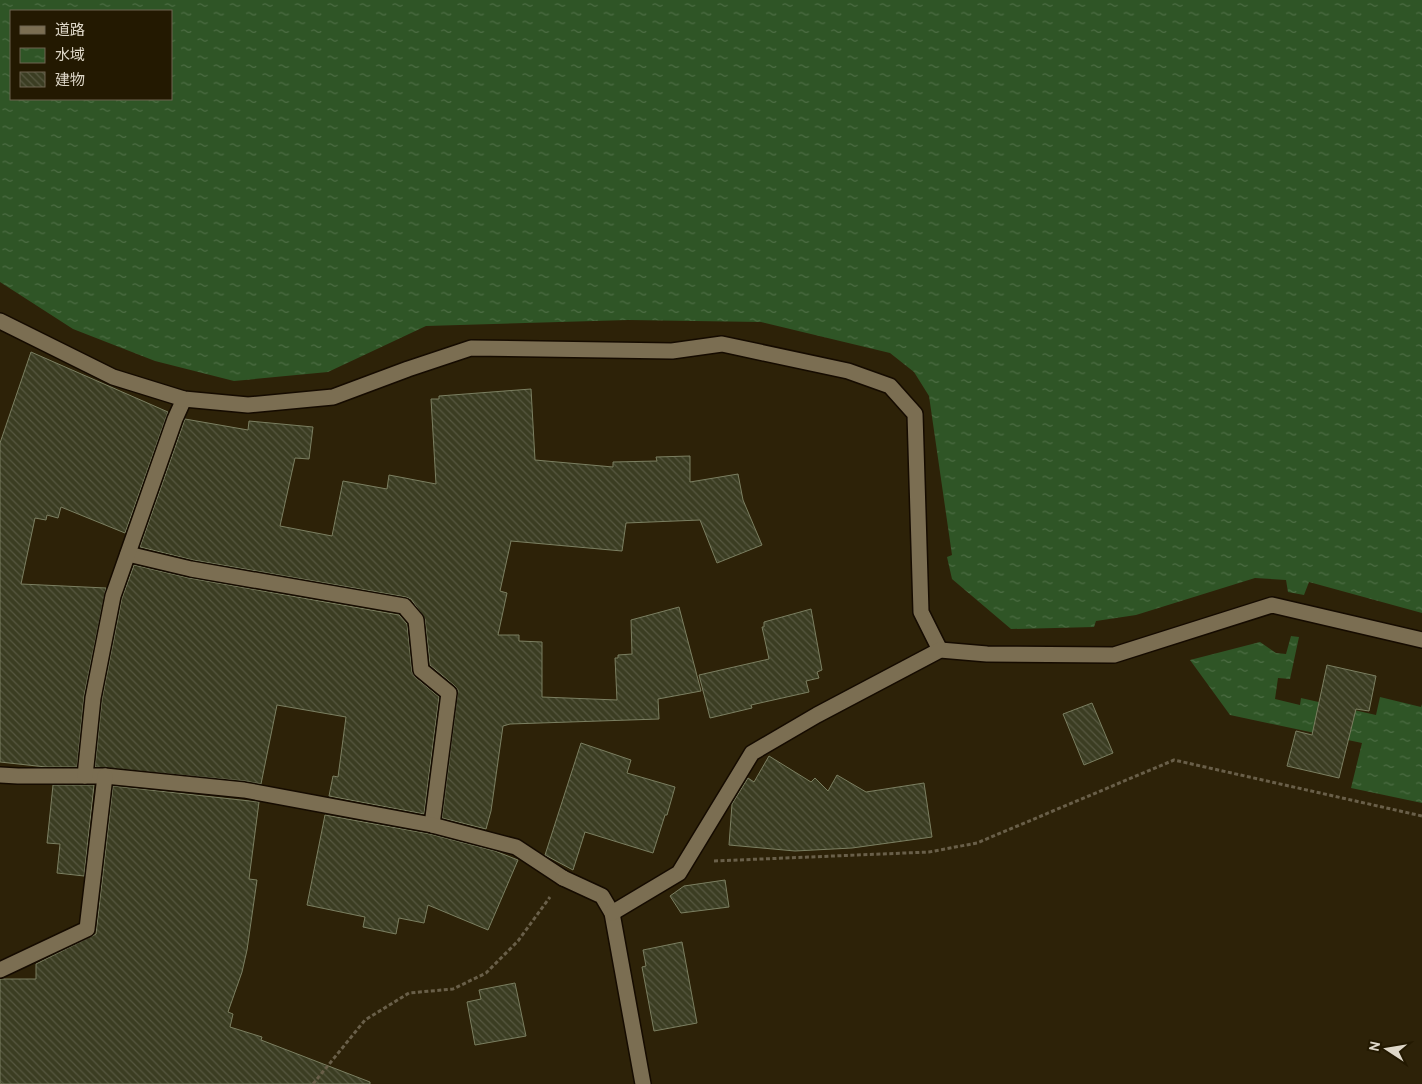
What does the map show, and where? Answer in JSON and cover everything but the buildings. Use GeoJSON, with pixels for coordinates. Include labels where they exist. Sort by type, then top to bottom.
{"type":"FeatureCollection","features":[{"type":"Feature","properties":{"kind":"street"},"geometry":{"type":"LineString","coordinates":[[0,321],[113,377],[184,399],[248,405],[333,397],[471,348],[672,351],[722,344],[848,371],[890,386],[915,414],[921,612],[940,650]]}},
{"type":"Feature","properties":{"kind":"street"},"geometry":{"type":"LineString","coordinates":[[85,776],[95,688],[113,596],[175,419],[184,399]]}},
{"type":"Feature","properties":{"kind":"street"},"geometry":{"type":"LineString","coordinates":[[128,554],[191,569],[404,606],[416,620],[421,670],[449,693],[432,825]]}},
{"type":"Feature","properties":{"kind":"street"},"geometry":{"type":"LineString","coordinates":[[612,912],[679,873],[752,753],[817,715],[940,650],[987,654],[1114,655],[1272,605],[1422,640]]}},
{"type":"Feature","properties":{"kind":"street"},"geometry":{"type":"LineString","coordinates":[[0,774],[18,776],[105,776],[244,790],[432,825],[516,847],[563,878],[602,896],[612,912],[643,1084]]}},
{"type":"Feature","properties":{"kind":"street"},"geometry":{"type":"LineString","coordinates":[[0,970],[87,929],[105,776]]}},
{"type":"Feature","properties":{"kind":"path"},"geometry":{"type":"LineString","coordinates":[[686,862],[929,852],[977,843],[1174,760],[1422,816]]}},
{"type":"Feature","properties":{"kind":"path"},"geometry":{"type":"LineString","coordinates":[[313,1084],[365,1020],[409,993],[453,989],[486,973],[518,941],[563,878]]}},
{"type":"Feature","properties":{"kind":"water"},"geometry":{"type":"Polygon","coordinates":[[[0,0],[1422,0],[1422,613],[1309,582],[1304,595],[1288,592],[1286,580],[1255,578],[1136,615],[1096,621],[1094,627],[1011,629],[952,579],[947,557],[952,555],[929,396],[914,372],[890,353],[761,322],[628,320],[426,326],[328,372],[234,381],[155,361],[73,329],[0,282],[0,0]]]}},
{"type":"Feature","properties":{"kind":"water"},"geometry":{"type":"Polygon","coordinates":[[[1291,636],[1299,637],[1290,679],[1278,678],[1275,699],[1300,705],[1301,698],[1376,715],[1380,697],[1421,707],[1422,704],[1422,803],[1351,788],[1362,743],[1230,715],[1190,660],[1260,642],[1276,653],[1286,654],[1291,636]]]}}]}
